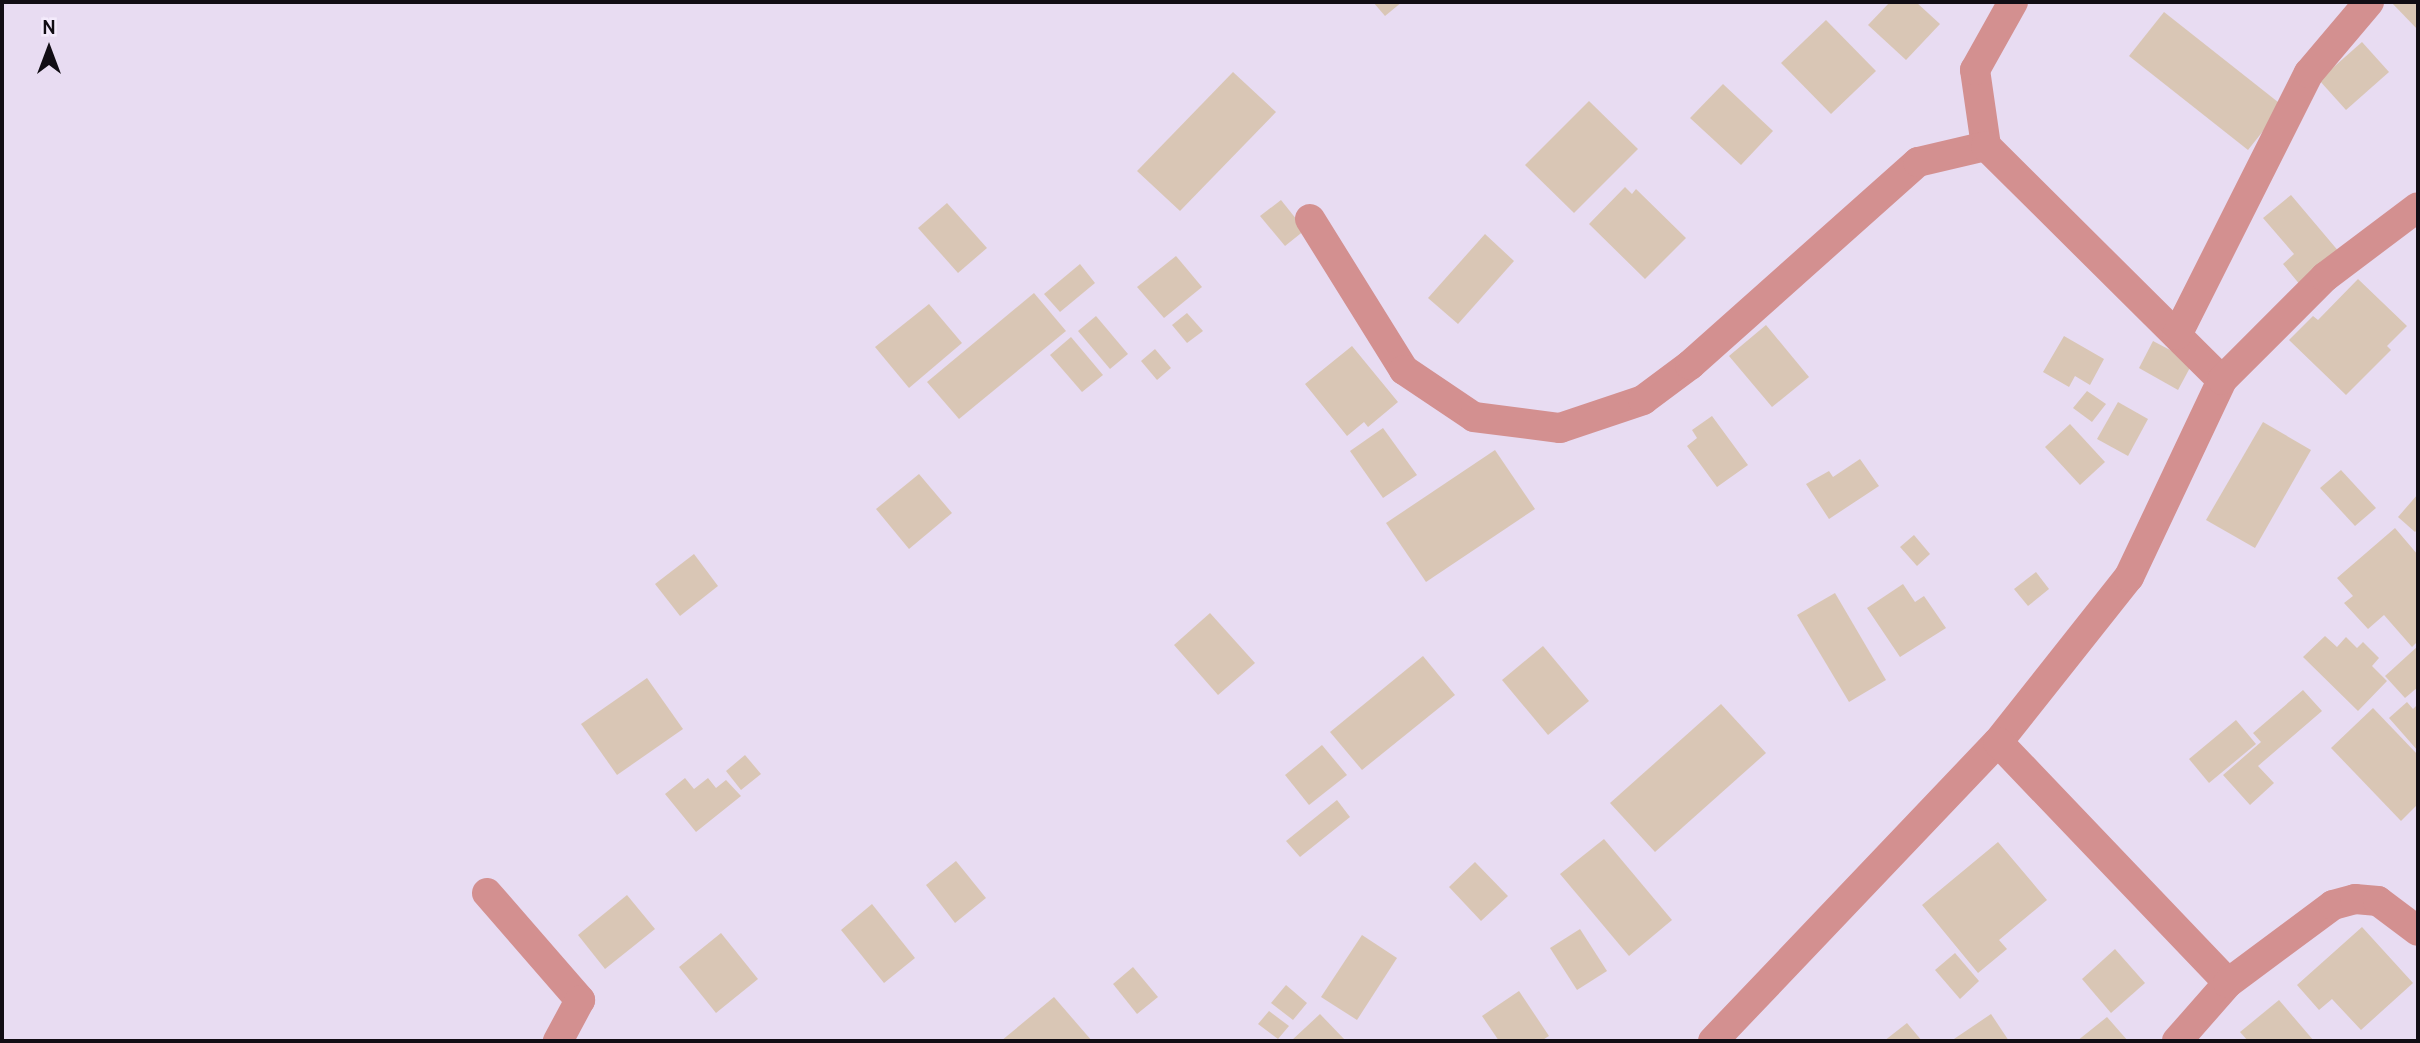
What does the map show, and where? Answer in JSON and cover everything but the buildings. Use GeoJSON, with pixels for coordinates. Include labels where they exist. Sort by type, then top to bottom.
{"type":"FeatureCollection","features":[{"type":"Feature","properties":{"kind":"street"},"geometry":{"type":"LineString","coordinates":[[2013,2],[1975,70],[1986,146],[2222,380]]}},
{"type":"Feature","properties":{"kind":"street"},"geometry":{"type":"LineString","coordinates":[[2177,335],[2309,73],[2369,2]]}},
{"type":"Feature","properties":{"kind":"street"},"geometry":{"type":"LineString","coordinates":[[1310,219],[1404,370],[1474,417],[1560,428],[1653,393],[1918,162],[1986,146]]}},
{"type":"Feature","properties":{"kind":"street"},"geometry":{"type":"LineString","coordinates":[[1713,1041],[1998,742],[2129,577],[2222,380],[2325,277],[2418,207]]}},
{"type":"Feature","properties":{"kind":"street"},"geometry":{"type":"LineString","coordinates":[[1998,742],[2228,983]]}},
{"type":"Feature","properties":{"kind":"street"},"geometry":{"type":"LineString","coordinates":[[487,893],[580,1000],[558,1041]]}},
{"type":"Feature","properties":{"kind":"street"},"geometry":{"type":"LineString","coordinates":[[2177,1041],[2228,983],[2333,905],[2378,901],[2418,930]]}}]}
